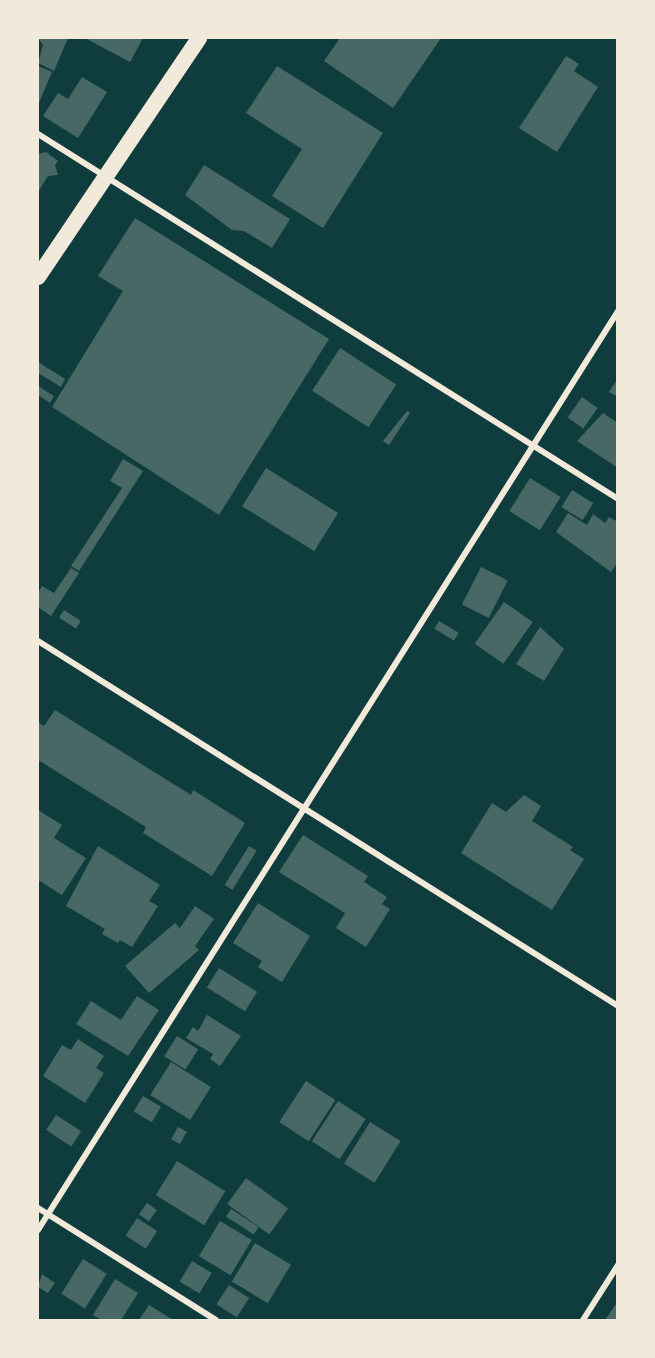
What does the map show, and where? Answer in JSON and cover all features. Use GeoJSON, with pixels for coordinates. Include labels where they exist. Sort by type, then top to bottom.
{"type":"FeatureCollection","features":[{"type":"Feature","properties":{"kind":"highway"},"geometry":{"type":"LineString","coordinates":[[38,277],[48,256],[199,38]]}},
{"type":"Feature","properties":{"kind":"street"},"geometry":{"type":"LineString","coordinates":[[38,134],[618,499]]}},
{"type":"Feature","properties":{"kind":"street"},"geometry":{"type":"LineString","coordinates":[[38,1230],[618,311]]}},
{"type":"Feature","properties":{"kind":"street"},"geometry":{"type":"LineString","coordinates":[[38,641],[618,1006]]}},
{"type":"Feature","properties":{"kind":"street"},"geometry":{"type":"LineString","coordinates":[[38,1208],[216,1320]]}},
{"type":"Feature","properties":{"kind":"street"},"geometry":{"type":"LineString","coordinates":[[583,1320],[618,1266]]}},
{"type":"Feature","properties":{"kind":"building"},"geometry":{"type":"Polygon","coordinates":[[[38,38],[68,38],[54,71],[38,63],[43,45],[38,38]]]}},
{"type":"Feature","properties":{"kind":"building"},"geometry":{"type":"Polygon","coordinates":[[[85,38],[143,38],[130,62],[85,38]]]}},
{"type":"Feature","properties":{"kind":"building"},"geometry":{"type":"Polygon","coordinates":[[[340,38],[441,38],[393,108],[324,61],[340,38]]]}},
{"type":"Feature","properties":{"kind":"building"},"geometry":{"type":"Polygon","coordinates":[[[566,56],[579,64],[574,71],[598,87],[557,152],[519,128],[566,56]]]}},
{"type":"Feature","properties":{"kind":"building"},"geometry":{"type":"Polygon","coordinates":[[[38,66],[52,72],[38,105],[38,66]]]}},
{"type":"Feature","properties":{"kind":"building"},"geometry":{"type":"Polygon","coordinates":[[[277,66],[383,133],[323,228],[272,196],[302,149],[246,113],[277,66]]]}},
{"type":"Feature","properties":{"kind":"building"},"geometry":{"type":"Polygon","coordinates":[[[82,77],[107,92],[78,138],[43,116],[58,93],[68,99],[82,77]]]}},
{"type":"Feature","properties":{"kind":"building"},"geometry":{"type":"Polygon","coordinates":[[[46,152],[58,161],[55,165],[58,175],[48,176],[38,192],[38,154],[46,152]]]}},
{"type":"Feature","properties":{"kind":"building"},"geometry":{"type":"Polygon","coordinates":[[[204,165],[290,219],[272,248],[244,231],[232,230],[185,195],[204,165]]]}},
{"type":"Feature","properties":{"kind":"building"},"geometry":{"type":"Polygon","coordinates":[[[135,218],[329,339],[219,515],[52,407],[123,291],[98,276],[135,218]]]}},
{"type":"Feature","properties":{"kind":"building"},"geometry":{"type":"Polygon","coordinates":[[[340,348],[396,384],[368,427],[312,391],[340,348]]]}},
{"type":"Feature","properties":{"kind":"building"},"geometry":{"type":"Polygon","coordinates":[[[38,362],[65,379],[61,387],[38,373],[38,362]]]}},
{"type":"Feature","properties":{"kind":"building"},"geometry":{"type":"Polygon","coordinates":[[[618,378],[618,397],[609,392],[618,378]]]}},
{"type":"Feature","properties":{"kind":"building"},"geometry":{"type":"Polygon","coordinates":[[[38,386],[54,396],[50,403],[38,395],[38,386]]]}},
{"type":"Feature","properties":{"kind":"building"},"geometry":{"type":"Polygon","coordinates":[[[582,397],[598,408],[583,428],[568,417],[582,397]]]}},
{"type":"Feature","properties":{"kind":"building"},"geometry":{"type":"Polygon","coordinates":[[[407,411],[410,413],[389,445],[383,441],[407,411]]]}},
{"type":"Feature","properties":{"kind":"building"},"geometry":{"type":"Polygon","coordinates":[[[603,413],[618,423],[618,468],[577,441],[603,413]]]}},
{"type":"Feature","properties":{"kind":"building"},"geometry":{"type":"Polygon","coordinates":[[[123,459],[143,471],[79,571],[71,566],[122,488],[110,481],[123,459]]]}},
{"type":"Feature","properties":{"kind":"building"},"geometry":{"type":"Polygon","coordinates":[[[266,468],[338,513],[314,551],[242,506],[266,468]]]}},
{"type":"Feature","properties":{"kind":"building"},"geometry":{"type":"Polygon","coordinates":[[[530,478],[561,497],[540,530],[509,511],[530,478]]]}},
{"type":"Feature","properties":{"kind":"building"},"geometry":{"type":"Polygon","coordinates":[[[572,490],[593,503],[583,520],[561,507],[572,490]]]}},
{"type":"Feature","properties":{"kind":"building"},"geometry":{"type":"Polygon","coordinates":[[[568,513],[587,525],[593,514],[605,523],[609,517],[618,522],[618,562],[611,572],[556,532],[568,513]]]}},
{"type":"Feature","properties":{"kind":"building"},"geometry":{"type":"Polygon","coordinates":[[[481,567],[508,581],[489,618],[462,604],[481,567]]]}},
{"type":"Feature","properties":{"kind":"building"},"geometry":{"type":"Polygon","coordinates":[[[71,568],[79,573],[51,616],[38,607],[38,593],[42,586],[54,593],[71,568]]]}},
{"type":"Feature","properties":{"kind":"building"},"geometry":{"type":"Polygon","coordinates":[[[504,602],[533,622],[503,664],[475,644],[504,602]]]}},
{"type":"Feature","properties":{"kind":"building"},"geometry":{"type":"Polygon","coordinates":[[[64,610],[81,621],[76,628],[59,618],[64,610]]]}},
{"type":"Feature","properties":{"kind":"building"},"geometry":{"type":"Polygon","coordinates":[[[439,621],[459,633],[454,641],[434,629],[439,621]]]}},
{"type":"Feature","properties":{"kind":"building"},"geometry":{"type":"Polygon","coordinates":[[[540,627],[564,649],[544,681],[516,664],[540,627]]]}},
{"type":"Feature","properties":{"kind":"building"},"geometry":{"type":"Polygon","coordinates":[[[55,710],[191,795],[193,790],[245,823],[212,876],[143,833],[146,827],[38,760],[38,722],[44,726],[55,710]]]}},
{"type":"Feature","properties":{"kind":"building"},"geometry":{"type":"Polygon","coordinates":[[[524,795],[541,806],[532,821],[573,847],[570,850],[584,859],[552,910],[461,853],[492,803],[506,812],[524,795]]]}},
{"type":"Feature","properties":{"kind":"building"},"geometry":{"type":"Polygon","coordinates":[[[38,810],[62,825],[54,838],[86,858],[62,895],[38,880],[38,810]]]}},
{"type":"Feature","properties":{"kind":"building"},"geometry":{"type":"Polygon","coordinates":[[[303,835],[368,876],[364,882],[387,897],[382,904],[390,909],[366,947],[336,928],[345,913],[279,872],[303,835]]]}},
{"type":"Feature","properties":{"kind":"building"},"geometry":{"type":"Polygon","coordinates":[[[98,846],[160,885],[149,901],[158,906],[132,947],[120,940],[118,943],[102,934],[105,929],[66,906],[98,846]]]}},
{"type":"Feature","properties":{"kind":"building"},"geometry":{"type":"Polygon","coordinates":[[[249,846],[257,851],[232,890],[225,885],[249,846]]]}},
{"type":"Feature","properties":{"kind":"building"},"geometry":{"type":"Polygon","coordinates":[[[258,903],[310,936],[282,982],[258,967],[262,961],[233,943],[258,903]]]}},
{"type":"Feature","properties":{"kind":"building"},"geometry":{"type":"Polygon","coordinates":[[[195,906],[214,919],[195,946],[199,950],[149,993],[125,966],[175,923],[180,928],[195,906]]]}},
{"type":"Feature","properties":{"kind":"building"},"geometry":{"type":"Polygon","coordinates":[[[219,968],[257,992],[245,1011],[207,988],[219,968]]]}},
{"type":"Feature","properties":{"kind":"building"},"geometry":{"type":"Polygon","coordinates":[[[137,996],[159,1010],[128,1056],[76,1024],[91,1001],[121,1020],[137,996]]]}},
{"type":"Feature","properties":{"kind":"building"},"geometry":{"type":"Polygon","coordinates":[[[207,1015],[241,1036],[220,1066],[210,1059],[213,1054],[186,1038],[193,1027],[198,1031],[207,1015]]]}},
{"type":"Feature","properties":{"kind":"building"},"geometry":{"type":"Polygon","coordinates":[[[177,1036],[198,1049],[185,1070],[164,1056],[177,1036]]]}},
{"type":"Feature","properties":{"kind":"building"},"geometry":{"type":"Polygon","coordinates":[[[78,1039],[104,1056],[96,1068],[104,1073],[85,1103],[43,1076],[62,1045],[71,1050],[78,1039]]]}},
{"type":"Feature","properties":{"kind":"building"},"geometry":{"type":"Polygon","coordinates":[[[171,1062],[211,1087],[190,1120],[150,1095],[171,1062]]]}},
{"type":"Feature","properties":{"kind":"building"},"geometry":{"type":"Polygon","coordinates":[[[306,1081],[335,1100],[309,1141],[279,1122],[306,1081]]]}},
{"type":"Feature","properties":{"kind":"building"},"geometry":{"type":"Polygon","coordinates":[[[143,1096],[161,1107],[152,1122],[134,1111],[143,1096]]]}},
{"type":"Feature","properties":{"kind":"building"},"geometry":{"type":"Polygon","coordinates":[[[338,1101],[366,1119],[340,1159],[312,1141],[338,1101]]]}},
{"type":"Feature","properties":{"kind":"building"},"geometry":{"type":"Polygon","coordinates":[[[56,1115],[81,1131],[71,1146],[46,1130],[56,1115]]]}},
{"type":"Feature","properties":{"kind":"building"},"geometry":{"type":"Polygon","coordinates":[[[370,1122],[401,1141],[375,1183],[344,1164],[370,1122]]]}},
{"type":"Feature","properties":{"kind":"building"},"geometry":{"type":"Polygon","coordinates":[[[178,1127],[187,1132],[180,1144],[171,1139],[178,1127]]]}},
{"type":"Feature","properties":{"kind":"building"},"geometry":{"type":"Polygon","coordinates":[[[177,1161],[225,1191],[204,1225],[156,1195],[177,1161]]]}},
{"type":"Feature","properties":{"kind":"building"},"geometry":{"type":"Polygon","coordinates":[[[246,1178],[288,1209],[269,1234],[227,1204],[246,1178]]]}},
{"type":"Feature","properties":{"kind":"building"},"geometry":{"type":"Polygon","coordinates":[[[147,1203],[157,1210],[149,1221],[139,1214],[147,1203]]]}},
{"type":"Feature","properties":{"kind":"building"},"geometry":{"type":"Polygon","coordinates":[[[231,1209],[259,1227],[254,1235],[226,1217],[231,1209]]]}},
{"type":"Feature","properties":{"kind":"building"},"geometry":{"type":"Polygon","coordinates":[[[137,1218],[157,1231],[146,1249],[126,1236],[137,1218]]]}},
{"type":"Feature","properties":{"kind":"building"},"geometry":{"type":"Polygon","coordinates":[[[220,1221],[252,1240],[231,1275],[199,1256],[220,1221]]]}},
{"type":"Feature","properties":{"kind":"building"},"geometry":{"type":"Polygon","coordinates":[[[255,1243],[291,1265],[268,1303],[232,1282],[255,1243]]]}},
{"type":"Feature","properties":{"kind":"building"},"geometry":{"type":"Polygon","coordinates":[[[83,1259],[107,1274],[85,1309],[61,1294],[83,1259]]]}},
{"type":"Feature","properties":{"kind":"building"},"geometry":{"type":"Polygon","coordinates":[[[192,1261],[212,1273],[199,1293],[180,1282],[192,1261]]]}},
{"type":"Feature","properties":{"kind":"building"},"geometry":{"type":"Polygon","coordinates":[[[42,1274],[55,1283],[48,1293],[38,1287],[42,1274]]]}},
{"type":"Feature","properties":{"kind":"building"},"geometry":{"type":"Polygon","coordinates":[[[115,1279],[138,1293],[121,1320],[102,1320],[93,1315],[115,1279]]]}},
{"type":"Feature","properties":{"kind":"building"},"geometry":{"type":"Polygon","coordinates":[[[229,1285],[249,1298],[237,1317],[216,1304],[229,1285]]]}},
{"type":"Feature","properties":{"kind":"building"},"geometry":{"type":"Polygon","coordinates":[[[618,1301],[618,1320],[605,1320],[618,1301]]]}},
{"type":"Feature","properties":{"kind":"building"},"geometry":{"type":"Polygon","coordinates":[[[149,1305],[173,1320],[139,1320],[149,1305]]]}}]}
